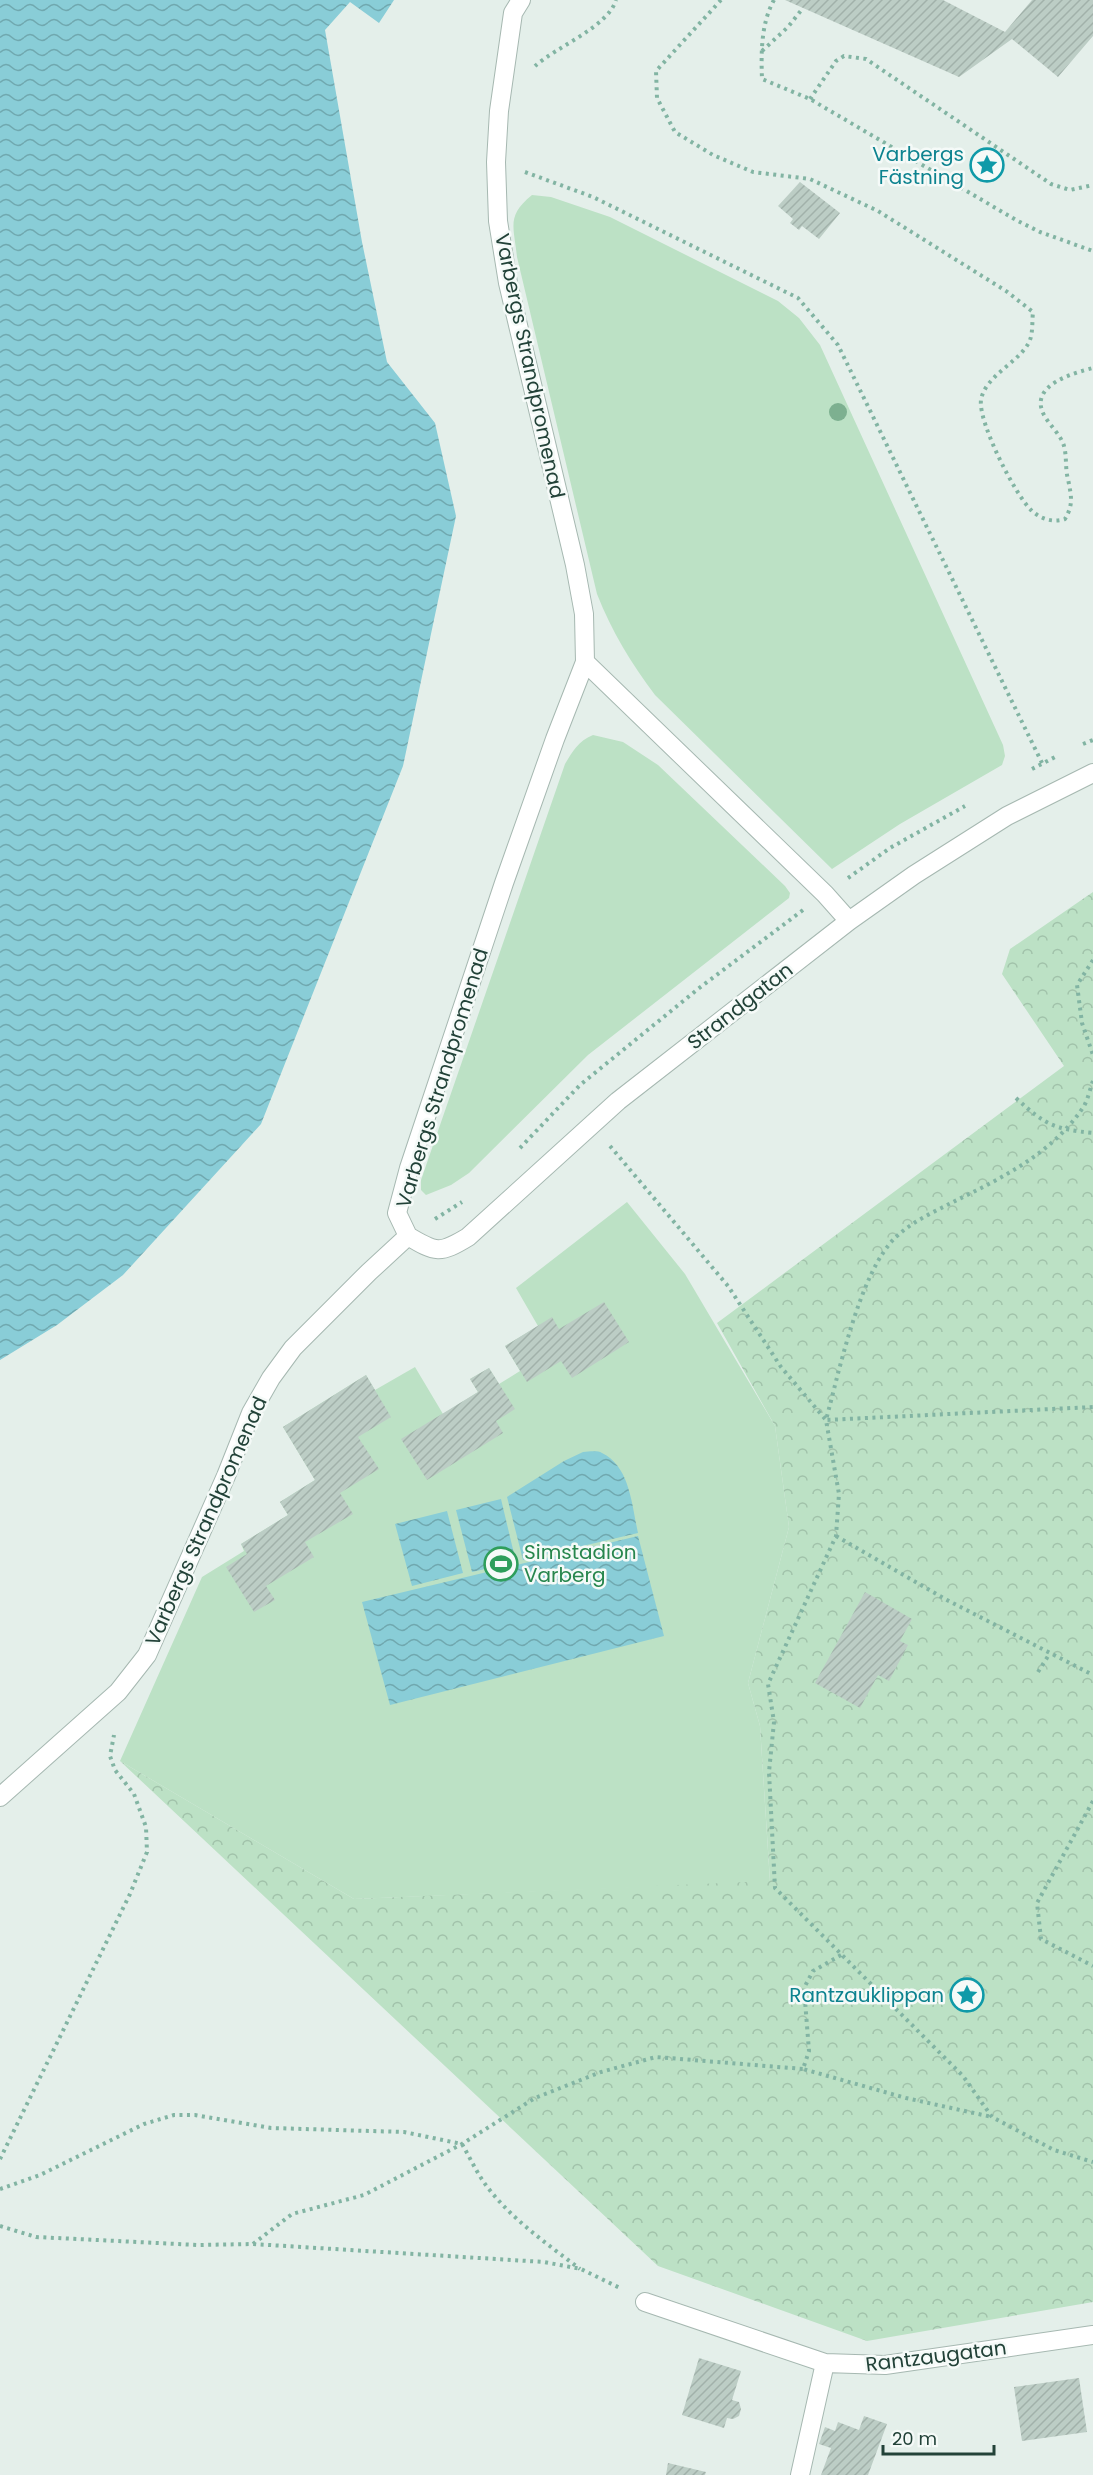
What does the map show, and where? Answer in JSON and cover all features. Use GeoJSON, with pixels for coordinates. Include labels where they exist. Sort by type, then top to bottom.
{"type":"FeatureCollection","features":[{"type":"Feature","properties":{"kind":"street","name":"Varbergs Strandpromenad"},"geometry":{"type":"LineString","coordinates":[[0,1797],[118,1692],[147,1654],[226,1476],[250,1413],[271,1378],[293,1348],[408,1236],[397,1213],[409,1168],[504,883],[585,662],[584,614],[575,565],[508,284],[498,221],[496,162],[499,111],[513,13],[521,0]]}},
{"type":"Feature","properties":{"kind":"street"},"geometry":{"type":"LineString","coordinates":[[585,662],[825,894],[849,921]]}},
{"type":"Feature","properties":{"kind":"street","name":"Strandgatan"},"geometry":{"type":"LineString","coordinates":[[408,1236],[430,1249],[450,1247],[468,1237],[592,1125],[685,1047],[849,921],[914,875],[1006,816],[1093,773]]}},
{"type":"Feature","properties":{"kind":"street","name":"Rantzaugatan"},"geometry":{"type":"LineString","coordinates":[[645,2302],[825,2363],[885,2365],[1093,2335]]}},
{"type":"Feature","properties":{"kind":"street"},"geometry":{"type":"LineString","coordinates":[[800,2475],[825,2363]]}},
{"type":"Feature","properties":{"kind":"path"},"geometry":{"type":"LineString","coordinates":[[531,70],[547,55],[592,27],[614,8],[616,0]]}},
{"type":"Feature","properties":{"kind":"path"},"geometry":{"type":"LineString","coordinates":[[721,0],[656,70],[657,98],[675,132],[713,155],[753,172],[810,179],[878,211],[1006,291],[1033,312],[1030,340],[987,387],[981,399],[982,417],[1021,498],[1032,511],[1044,519],[1057,522],[1065,519],[1073,500],[1067,476],[1064,446],[1043,413],[1042,401],[1049,386],[1061,377],[1093,368]]}},
{"type":"Feature","properties":{"kind":"path"},"geometry":{"type":"LineString","coordinates":[[774,0],[768,10],[761,52],[762,79],[810,99],[1016,220],[1040,232],[1093,251]]}},
{"type":"Feature","properties":{"kind":"path"},"geometry":{"type":"LineString","coordinates":[[761,52],[788,27],[803,8]]}},
{"type":"Feature","properties":{"kind":"path"},"geometry":{"type":"LineString","coordinates":[[810,99],[836,61],[844,56],[866,59],[1051,184],[1070,190],[1093,185]]}},
{"type":"Feature","properties":{"kind":"path"},"geometry":{"type":"LineString","coordinates":[[496,162],[593,197],[798,298],[838,345],[1042,764]]}},
{"type":"Feature","properties":{"kind":"path"},"geometry":{"type":"LineString","coordinates":[[1093,960],[1077,985],[1082,1023],[1093,1055]]}},
{"type":"Feature","properties":{"kind":"path"},"geometry":{"type":"LineString","coordinates":[[992,2117],[963,2076],[774,1888],[769,1772],[774,1722],[768,1684],[836,1536],[839,1494],[826,1420],[857,1312],[874,1266],[894,1238],[926,1216],[1028,1163],[1064,1130],[1084,1105],[1093,1081]]}},
{"type":"Feature","properties":{"kind":"path"},"geometry":{"type":"LineString","coordinates":[[1016,1098],[1038,1118],[1064,1130],[1093,1133]]}},
{"type":"Feature","properties":{"kind":"path"},"geometry":{"type":"LineString","coordinates":[[592,1125],[728,1286],[781,1367],[826,1420]]}},
{"type":"Feature","properties":{"kind":"path"},"geometry":{"type":"LineString","coordinates":[[826,1420],[1093,1407]]}},
{"type":"Feature","properties":{"kind":"path"},"geometry":{"type":"LineString","coordinates":[[836,1536],[945,1599],[1093,1675]]}},
{"type":"Feature","properties":{"kind":"path"},"geometry":{"type":"LineString","coordinates":[[1038,1672],[1050,1653]]}},
{"type":"Feature","properties":{"kind":"path"},"geometry":{"type":"LineString","coordinates":[[0,2159],[130,1894],[147,1852],[146,1827],[134,1794],[115,1770],[110,1756],[116,1727]]}},
{"type":"Feature","properties":{"kind":"path"},"geometry":{"type":"LineString","coordinates":[[1093,1801],[1037,1903],[1041,1939],[1093,1966]]}},
{"type":"Feature","properties":{"kind":"path"},"geometry":{"type":"LineString","coordinates":[[803,2069],[809,2051],[804,1988],[813,1971],[841,1955]]}},
{"type":"Feature","properties":{"kind":"path"},"geometry":{"type":"LineString","coordinates":[[253,2244],[292,2214],[364,2195],[462,2144],[535,2098],[601,2072],[656,2057],[803,2069],[906,2098],[992,2117],[1054,2150],[1093,2162]]}},
{"type":"Feature","properties":{"kind":"path"},"geometry":{"type":"LineString","coordinates":[[0,2189],[40,2175],[144,2124],[174,2115],[195,2115],[271,2128],[404,2132],[462,2144],[483,2181],[509,2211],[537,2236],[581,2269],[645,2302]]}},
{"type":"Feature","properties":{"kind":"path"},"geometry":{"type":"LineString","coordinates":[[0,2226],[36,2237],[253,2244],[544,2262],[581,2269]]}},
{"type":"Feature","properties":{"kind":"green space"},"geometry":{"type":"Polygon","coordinates":[[[532,195],[551,197],[610,217],[778,301],[799,318],[820,345],[1003,745],[1005,756],[1002,765],[900,824],[832,869],[655,695],[623,647],[597,594],[517,257],[515,216],[518,209],[532,195]]]}},
{"type":"Feature","properties":{"kind":"green space"},"geometry":{"type":"Polygon","coordinates":[[[593,735],[623,742],[658,765],[785,886],[790,893],[789,898],[588,1055],[469,1173],[451,1185],[426,1195],[421,1190],[421,1180],[565,764],[580,743],[593,735]]]}},
{"type":"Feature","properties":{"kind":"green space"},"geometry":{"type":"Polygon","coordinates":[[[1093,892],[1093,2302],[867,2341],[658,2266],[120,1761],[354,1899],[770,1881],[760,1726],[748,1683],[789,1527],[775,1426],[717,1323],[1064,1066],[1002,974],[1010,949],[1093,892]]]}},
{"type":"Feature","properties":{"kind":"green space","name":"Simstadion Varberg"},"geometry":{"type":"Polygon","coordinates":[[[627,1202],[685,1274],[775,1426],[789,1527],[748,1683],[760,1726],[770,1882],[354,1899],[120,1761],[202,1577],[244,1551],[241,1544],[288,1515],[280,1502],[315,1480],[283,1427],[366,1375],[375,1390],[415,1367],[443,1414],[478,1392],[470,1379],[489,1368],[499,1384],[520,1371],[505,1346],[538,1326],[516,1288],[627,1202]]]}},
{"type":"Feature","properties":{"kind":"water"},"geometry":{"type":"Polygon","coordinates":[[[0,0],[394,0],[379,23],[350,2],[325,30],[362,242],[387,362],[435,423],[456,516],[403,766],[261,1124],[123,1275],[57,1325],[0,1360],[0,0]]]}},
{"type":"Feature","properties":{"kind":"water"},"geometry":{"type":"Polygon","coordinates":[[[583,1452],[600,1452],[619,1467],[628,1488],[638,1533],[523,1560],[507,1497],[564,1461],[583,1452]]]}},
{"type":"Feature","properties":{"kind":"water"},"geometry":{"type":"Polygon","coordinates":[[[501,1499],[516,1562],[472,1572],[456,1510],[501,1499]]]}},
{"type":"Feature","properties":{"kind":"water"},"geometry":{"type":"Polygon","coordinates":[[[447,1511],[463,1573],[412,1586],[395,1524],[447,1511]]]}},
{"type":"Feature","properties":{"kind":"water"},"geometry":{"type":"Polygon","coordinates":[[[638,1536],[664,1636],[390,1705],[362,1602],[638,1536]]]}},
{"type":"Feature","properties":{"kind":"building"},"geometry":{"type":"Polygon","coordinates":[[[785,0],[943,0],[1005,32],[1032,0],[1093,0],[1093,36],[1058,77],[1012,39],[959,77],[785,0]]]}},
{"type":"Feature","properties":{"kind":"building"},"geometry":{"type":"Polygon","coordinates":[[[800,182],[840,213],[819,239],[802,226],[799,230],[790,223],[793,219],[778,206],[800,182]]]}},
{"type":"Feature","properties":{"kind":"building"},"geometry":{"type":"Polygon","coordinates":[[[604,1302],[629,1342],[572,1378],[561,1361],[527,1382],[505,1346],[552,1317],[559,1329],[604,1302]]]}},
{"type":"Feature","properties":{"kind":"building"},"geometry":{"type":"Polygon","coordinates":[[[489,1368],[515,1409],[496,1421],[503,1433],[427,1480],[401,1439],[478,1392],[470,1379],[489,1368]]]}},
{"type":"Feature","properties":{"kind":"building"},"geometry":{"type":"Polygon","coordinates":[[[366,1375],[391,1417],[358,1437],[379,1469],[340,1493],[353,1514],[305,1542],[314,1557],[266,1586],[275,1600],[254,1612],[226,1567],[247,1554],[241,1544],[288,1515],[280,1502],[315,1480],[283,1427],[366,1375]]]}},
{"type":"Feature","properties":{"kind":"building"},"geometry":{"type":"Polygon","coordinates":[[[865,1592],[912,1619],[900,1641],[908,1645],[889,1681],[878,1675],[860,1708],[815,1683],[865,1592]]]}},
{"type":"Feature","properties":{"kind":"building"},"geometry":{"type":"Polygon","coordinates":[[[699,2358],[741,2371],[732,2400],[739,2402],[741,2409],[739,2416],[733,2419],[727,2418],[724,2428],[682,2415],[699,2358]]]}},
{"type":"Feature","properties":{"kind":"building"},"geometry":{"type":"Polygon","coordinates":[[[1079,2378],[1087,2432],[1022,2441],[1014,2387],[1079,2378]]]}},
{"type":"Feature","properties":{"kind":"building"},"geometry":{"type":"Polygon","coordinates":[[[864,2416],[887,2424],[868,2475],[821,2475],[831,2448],[819,2444],[825,2427],[835,2431],[838,2422],[859,2430],[864,2416]]]}},
{"type":"Feature","properties":{"kind":"building"},"geometry":{"type":"Polygon","coordinates":[[[668,2463],[706,2472],[705,2475],[666,2475],[668,2463]]]}},
{"type":"Feature","properties":{"kind":"place","name":"Varbergs Fästning"},"geometry":{"type":"Point","coordinates":[987,165]}},
{"type":"Feature","properties":{"kind":"place","name":"Simstadion Varberg"},"geometry":{"type":"Point","coordinates":[501,1564]}},
{"type":"Feature","properties":{"kind":"place","name":"Rantzauklippan"},"geometry":{"type":"Point","coordinates":[967,1995]}}]}
